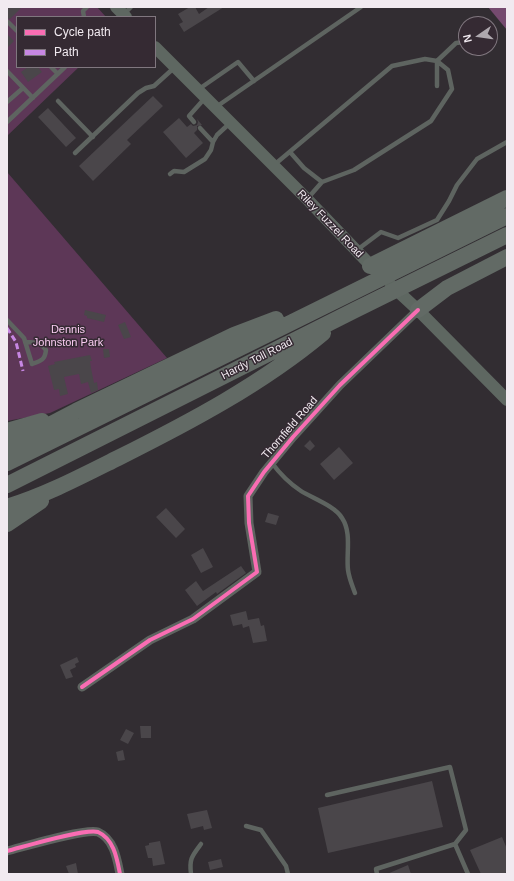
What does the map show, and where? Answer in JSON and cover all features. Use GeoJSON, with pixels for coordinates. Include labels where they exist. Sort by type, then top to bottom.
{"type":"FeatureCollection","features":[{"type":"Feature","properties":{"kind":"highway"},"geometry":{"type":"LineString","coordinates":[[370,266],[507,198]]}},
{"type":"Feature","properties":{"kind":"highway","name":"Hardy Toll Road"},"geometry":{"type":"LineString","coordinates":[[7,463],[502,218]]}},
{"type":"Feature","properties":{"kind":"highway","name":"Hardy Toll Road"},"geometry":{"type":"LineString","coordinates":[[7,484],[507,235]]}},
{"type":"Feature","properties":{"kind":"highway"},"geometry":{"type":"LineString","coordinates":[[418,310],[448,288],[507,257]]}},
{"type":"Feature","properties":{"kind":"highway"},"geometry":{"type":"LineString","coordinates":[[12,437],[76,411],[234,335],[280,318],[324,306]]}},
{"type":"Feature","properties":{"kind":"highway"},"geometry":{"type":"LineString","coordinates":[[7,507],[62,486],[191,421],[250,386],[300,352],[350,313]]}},
{"type":"Feature","properties":{"kind":"highway"},"geometry":{"type":"LineString","coordinates":[[7,524],[62,486]]}},
{"type":"Feature","properties":{"kind":"main road","name":"Riley Fuzzel Road"},"geometry":{"type":"LineString","coordinates":[[156,48],[307,199],[355,251],[418,310],[507,400]]}},
{"type":"Feature","properties":{"kind":"street","name":"Thornfield Road"},"geometry":{"type":"LineString","coordinates":[[82,687],[150,640],[193,619],[257,572],[249,523],[248,496],[293,437],[340,385],[418,310]]}},
{"type":"Feature","properties":{"kind":"street"},"geometry":{"type":"LineString","coordinates":[[7,851],[72,834],[97,832],[106,838],[113,847],[117,857],[120,874]]}},
{"type":"Feature","properties":{"kind":"lane"},"geometry":{"type":"LineString","coordinates":[[84,16],[83,11],[87,7]]}},
{"type":"Feature","properties":{"kind":"lane"},"geometry":{"type":"LineString","coordinates":[[215,108],[361,7]]}},
{"type":"Feature","properties":{"kind":"lane"},"geometry":{"type":"LineString","coordinates":[[8,22],[16,30]]}},
{"type":"Feature","properties":{"kind":"lane"},"geometry":{"type":"LineString","coordinates":[[438,86],[437,61],[458,43]]}},
{"type":"Feature","properties":{"kind":"lane"},"geometry":{"type":"LineString","coordinates":[[273,166],[392,66],[425,59],[437,61],[448,70],[452,89],[431,121],[354,170],[322,182],[307,199]]}},
{"type":"Feature","properties":{"kind":"lane"},"geometry":{"type":"LineString","coordinates":[[194,122],[189,116],[201,94],[238,62],[254,81]]}},
{"type":"Feature","properties":{"kind":"lane"},"geometry":{"type":"LineString","coordinates":[[75,153],[138,93],[146,88],[154,86],[175,67]]}},
{"type":"Feature","properties":{"kind":"lane"},"geometry":{"type":"LineString","coordinates":[[52,68],[58,74]]}},
{"type":"Feature","properties":{"kind":"lane"},"geometry":{"type":"LineString","coordinates":[[7,122],[65,68]]}},
{"type":"Feature","properties":{"kind":"lane"},"geometry":{"type":"LineString","coordinates":[[7,70],[33,98]]}},
{"type":"Feature","properties":{"kind":"lane"},"geometry":{"type":"LineString","coordinates":[[7,102],[23,88]]}},
{"type":"Feature","properties":{"kind":"lane"},"geometry":{"type":"LineString","coordinates":[[58,101],[93,137]]}},
{"type":"Feature","properties":{"kind":"lane"},"geometry":{"type":"LineString","coordinates":[[170,174],[174,172],[184,172],[205,159],[212,150],[213,142],[217,135],[230,123]]}},
{"type":"Feature","properties":{"kind":"lane"},"geometry":{"type":"LineString","coordinates":[[200,128],[213,142]]}},
{"type":"Feature","properties":{"kind":"lane"},"geometry":{"type":"LineString","coordinates":[[355,251],[381,232],[398,238],[436,220],[449,201],[457,185],[477,159],[507,142]]}},
{"type":"Feature","properties":{"kind":"lane"},"geometry":{"type":"LineString","coordinates":[[290,152],[304,168],[322,182]]}},
{"type":"Feature","properties":{"kind":"lane"},"geometry":{"type":"LineString","coordinates":[[7,320],[25,342],[32,364],[40,362],[45,356],[46,350],[42,345],[36,342],[25,342]]}},
{"type":"Feature","properties":{"kind":"lane"},"geometry":{"type":"LineString","coordinates":[[272,463],[284,478],[300,490],[331,508],[342,518],[346,526],[348,543],[349,579],[355,593]]}},
{"type":"Feature","properties":{"kind":"lane"},"geometry":{"type":"LineString","coordinates":[[328,794],[450,767],[466,830],[455,844],[376,869],[377,874]]}},
{"type":"Feature","properties":{"kind":"lane"},"geometry":{"type":"LineString","coordinates":[[246,826],[261,830],[286,866],[288,874]]}},
{"type":"Feature","properties":{"kind":"lane"},"geometry":{"type":"LineString","coordinates":[[191,874],[190,862],[192,855],[201,844]]}},
{"type":"Feature","properties":{"kind":"lane"},"geometry":{"type":"LineString","coordinates":[[455,844],[468,874]]}},
{"type":"Feature","properties":{"kind":"green space"},"geometry":{"type":"Polygon","coordinates":[[[7,7],[97,7],[105,16],[16,16],[16,68],[78,68],[7,136],[7,7]]]}},
{"type":"Feature","properties":{"kind":"green space","name":"Dennis Johnston Park"},"geometry":{"type":"Polygon","coordinates":[[[7,172],[167,358],[50,413],[7,421],[7,172]]]}},
{"type":"Feature","properties":{"kind":"shaded area"},"geometry":{"type":"Polygon","coordinates":[[[488,7],[507,7],[507,30],[498,19],[498,16],[495,16],[488,7]]]}},
{"type":"Feature","properties":{"kind":"building"},"geometry":{"type":"Polygon","coordinates":[[[7,7],[22,7],[10,19],[7,18],[7,7]]]}},
{"type":"Feature","properties":{"kind":"building"},"geometry":{"type":"Polygon","coordinates":[[[190,7],[195,7],[199,14],[209,7],[224,7],[184,32],[179,24],[183,22],[178,14],[190,7]]]}},
{"type":"Feature","properties":{"kind":"building"},"geometry":{"type":"Polygon","coordinates":[[[7,34],[14,41],[7,48],[7,34]]]}},
{"type":"Feature","properties":{"kind":"building"},"geometry":{"type":"Polygon","coordinates":[[[27,68],[39,68],[42,72],[28,82],[21,72],[27,68]]]}},
{"type":"Feature","properties":{"kind":"building"},"geometry":{"type":"Polygon","coordinates":[[[153,96],[163,106],[127,140],[131,144],[93,181],[79,166],[153,96]]]}},
{"type":"Feature","properties":{"kind":"building"},"geometry":{"type":"Polygon","coordinates":[[[48,108],[76,138],[66,147],[38,117],[48,108]]]}},
{"type":"Feature","properties":{"kind":"building"},"geometry":{"type":"Polygon","coordinates":[[[179,118],[187,127],[191,124],[193,126],[197,125],[197,119],[202,125],[197,126],[197,130],[194,133],[203,143],[186,158],[163,132],[179,118]]]}},
{"type":"Feature","properties":{"kind":"building"},"geometry":{"type":"Polygon","coordinates":[[[85,310],[106,315],[104,322],[87,318],[87,316],[84,315],[85,310]]]}},
{"type":"Feature","properties":{"kind":"building"},"geometry":{"type":"Polygon","coordinates":[[[125,322],[131,337],[124,339],[118,325],[125,322]]]}},
{"type":"Feature","properties":{"kind":"building"},"geometry":{"type":"Polygon","coordinates":[[[103,349],[109,349],[110,357],[104,358],[103,349]]]}},
{"type":"Feature","properties":{"kind":"building"},"geometry":{"type":"Polygon","coordinates":[[[90,355],[94,383],[97,382],[98,390],[91,393],[88,382],[81,384],[79,374],[64,377],[68,394],[60,396],[59,389],[54,390],[48,366],[55,364],[54,362],[90,355]]]}},
{"type":"Feature","properties":{"kind":"building"},"geometry":{"type":"Polygon","coordinates":[[[310,440],[315,446],[310,451],[304,446],[310,440]]]}},
{"type":"Feature","properties":{"kind":"building"},"geometry":{"type":"Polygon","coordinates":[[[339,447],[353,463],[334,480],[320,464],[339,447]]]}},
{"type":"Feature","properties":{"kind":"building"},"geometry":{"type":"Polygon","coordinates":[[[166,508],[185,529],[176,538],[156,517],[166,508]]]}},
{"type":"Feature","properties":{"kind":"building"},"geometry":{"type":"Polygon","coordinates":[[[268,513],[279,516],[276,525],[265,522],[268,513]]]}},
{"type":"Feature","properties":{"kind":"building"},"geometry":{"type":"Polygon","coordinates":[[[203,548],[213,567],[201,573],[191,555],[203,548]]]}},
{"type":"Feature","properties":{"kind":"building"},"geometry":{"type":"Polygon","coordinates":[[[241,566],[246,573],[217,594],[216,592],[197,606],[185,590],[196,581],[203,591],[241,566]]]}},
{"type":"Feature","properties":{"kind":"building"},"geometry":{"type":"Polygon","coordinates":[[[246,611],[248,620],[259,618],[261,626],[264,625],[267,641],[253,643],[249,626],[243,628],[242,624],[233,626],[230,615],[246,611]]]}},
{"type":"Feature","properties":{"kind":"building"},"geometry":{"type":"Polygon","coordinates":[[[77,657],[79,662],[75,664],[76,667],[70,670],[73,677],[66,679],[60,665],[77,657]]]}},
{"type":"Feature","properties":{"kind":"building"},"geometry":{"type":"Polygon","coordinates":[[[140,726],[151,726],[151,738],[141,738],[140,726]]]}},
{"type":"Feature","properties":{"kind":"building"},"geometry":{"type":"Polygon","coordinates":[[[126,729],[134,733],[128,744],[120,740],[126,729]]]}},
{"type":"Feature","properties":{"kind":"building"},"geometry":{"type":"Polygon","coordinates":[[[123,750],[125,760],[118,761],[116,752],[123,750]]]}},
{"type":"Feature","properties":{"kind":"building"},"geometry":{"type":"Polygon","coordinates":[[[432,781],[443,827],[328,853],[318,808],[432,781]]]}},
{"type":"Feature","properties":{"kind":"building"},"geometry":{"type":"Polygon","coordinates":[[[207,810],[212,828],[204,830],[203,826],[191,829],[187,814],[207,810]]]}},
{"type":"Feature","properties":{"kind":"building"},"geometry":{"type":"Polygon","coordinates":[[[502,837],[507,849],[507,872],[503,874],[481,874],[470,850],[502,837]]]}},
{"type":"Feature","properties":{"kind":"building"},"geometry":{"type":"Polygon","coordinates":[[[160,841],[165,864],[153,866],[152,858],[148,858],[145,846],[149,845],[149,843],[160,841]]]}},
{"type":"Feature","properties":{"kind":"building"},"geometry":{"type":"Polygon","coordinates":[[[221,859],[223,867],[210,870],[208,862],[221,859]]]}},
{"type":"Feature","properties":{"kind":"building"},"geometry":{"type":"Polygon","coordinates":[[[76,863],[78,874],[69,874],[66,866],[76,863]]]}},
{"type":"Feature","properties":{"kind":"building"},"geometry":{"type":"Polygon","coordinates":[[[408,865],[411,874],[387,874],[408,865]]]}},
{"type":"Feature","properties":{"kind":"marked path"},"geometry":{"type":"LineString","coordinates":[[7,328],[16,342],[23,371]]}},
{"type":"Feature","properties":{"kind":"cycle path"},"geometry":{"type":"LineString","coordinates":[[82,687],[150,640],[193,619],[257,572],[249,523],[248,496],[264,472],[293,437],[340,385],[418,310]]}},
{"type":"Feature","properties":{"kind":"cycle path"},"geometry":{"type":"LineString","coordinates":[[7,851],[68,835],[98,832],[108,839],[111,844],[116,856],[120,874]]}}]}
